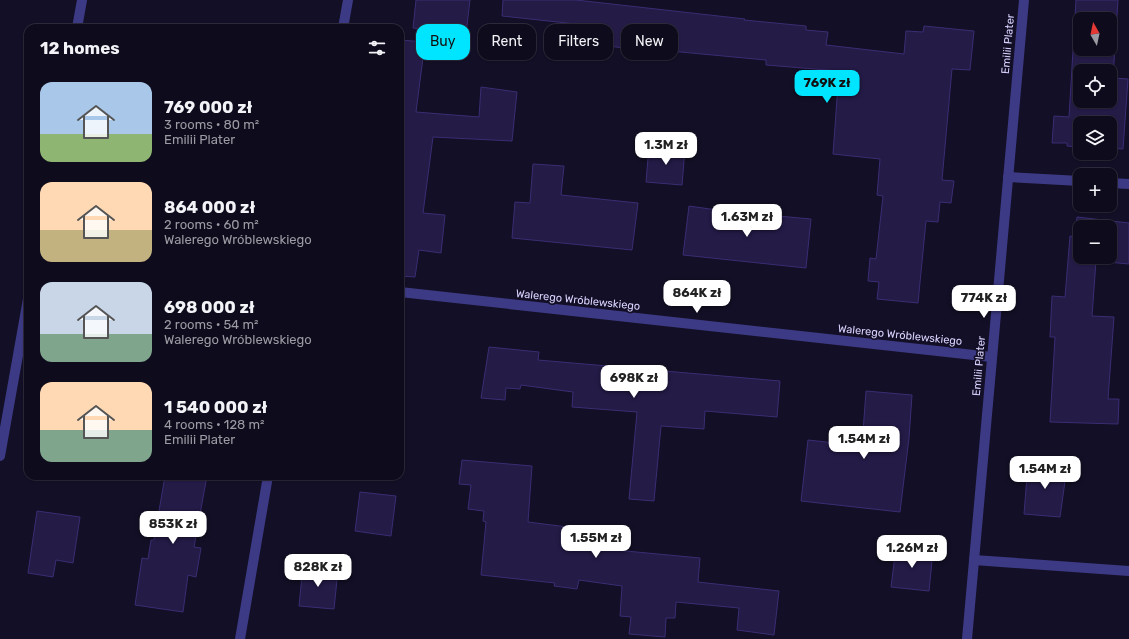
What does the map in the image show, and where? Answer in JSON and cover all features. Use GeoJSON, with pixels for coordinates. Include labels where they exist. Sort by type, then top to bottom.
{"type":"FeatureCollection","features":[{"type":"Feature","properties":{"kind":"street"},"geometry":{"type":"LineString","coordinates":[[78,24],[82,0]]}},
{"type":"Feature","properties":{"kind":"street"},"geometry":{"type":"LineString","coordinates":[[344,24],[348,0]]}},
{"type":"Feature","properties":{"kind":"street","name":"Emilii Plater"},"geometry":{"type":"LineString","coordinates":[[967,639],[1024,0]]}},
{"type":"Feature","properties":{"kind":"street"},"geometry":{"type":"LineString","coordinates":[[1008,177],[1073,181]]}},
{"type":"Feature","properties":{"kind":"street"},"geometry":{"type":"LineString","coordinates":[[1117,183],[1129,184]]}},
{"type":"Feature","properties":{"kind":"street","name":"Walerego Wróblewskiego"},"geometry":{"type":"LineString","coordinates":[[404,292],[992,357]]}},
{"type":"Feature","properties":{"kind":"street"},"geometry":{"type":"LineString","coordinates":[[0,456],[24,322]]}},
{"type":"Feature","properties":{"kind":"street"},"geometry":{"type":"LineString","coordinates":[[240,639],[267,480]]}},
{"type":"Feature","properties":{"kind":"street"},"geometry":{"type":"LineString","coordinates":[[974,560],[1129,571]]}},
{"type":"Feature","properties":{"kind":"building"},"geometry":{"type":"Polygon","coordinates":[[[416,0],[470,0],[467,24],[416,24],[416,28],[413,28],[416,0]]]}},
{"type":"Feature","properties":{"kind":"building"},"geometry":{"type":"Polygon","coordinates":[[[503,0],[576,0],[806,26],[806,30],[828,32],[826,45],[904,54],[906,31],[923,32],[924,26],[974,31],[970,70],[952,69],[942,180],[954,181],[951,203],[940,202],[938,222],[926,221],[918,303],[877,299],[879,282],[868,281],[870,258],[876,259],[883,196],[877,195],[880,159],[833,154],[839,71],[766,65],[766,60],[678,52],[678,24],[621,24],[621,48],[613,47],[613,24],[576,24],[502,16],[503,0]]]}},
{"type":"Feature","properties":{"kind":"building"},"geometry":{"type":"Polygon","coordinates":[[[1076,0],[1118,0],[1117,16],[1117,12],[1075,12],[1076,0]]]}},
{"type":"Feature","properties":{"kind":"building"},"geometry":{"type":"Polygon","coordinates":[[[404,40],[416,41],[416,60],[423,60],[416,112],[479,117],[481,87],[517,92],[512,141],[433,137],[423,213],[445,215],[441,253],[419,250],[415,277],[404,276],[404,40]]]}},
{"type":"Feature","properties":{"kind":"building"},"geometry":{"type":"Polygon","coordinates":[[[1073,50],[1073,56],[1114,56],[1114,64],[1073,64],[1073,108],[1117,108],[1117,78],[1128,79],[1123,149],[1117,149],[1117,116],[1073,116],[1073,146],[1067,146],[1067,143],[1052,143],[1054,116],[1069,117],[1073,50]]]}},
{"type":"Feature","properties":{"kind":"building"},"geometry":{"type":"Polygon","coordinates":[[[649,146],[685,149],[682,185],[646,182],[649,146]]]}},
{"type":"Feature","properties":{"kind":"building"},"geometry":{"type":"Polygon","coordinates":[[[533,164],[564,166],[561,195],[638,203],[632,250],[512,238],[515,202],[530,203],[533,164]]]}},
{"type":"Feature","properties":{"kind":"building"},"geometry":{"type":"Polygon","coordinates":[[[689,206],[766,217],[767,215],[811,219],[806,268],[683,255],[689,206]]]}},
{"type":"Feature","properties":{"kind":"building"},"geometry":{"type":"Polygon","coordinates":[[[1077,217],[1103,220],[1077,220],[1077,217]]]}},
{"type":"Feature","properties":{"kind":"building"},"geometry":{"type":"Polygon","coordinates":[[[1117,222],[1129,223],[1129,264],[1117,263],[1117,222]]]}},
{"type":"Feature","properties":{"kind":"building"},"geometry":{"type":"Polygon","coordinates":[[[1070,236],[1073,237],[1073,264],[1096,264],[1092,316],[1114,317],[1108,399],[1119,399],[1118,424],[1050,422],[1055,337],[1050,337],[1052,296],[1065,297],[1070,236]]]}},
{"type":"Feature","properties":{"kind":"building"},"geometry":{"type":"Polygon","coordinates":[[[489,347],[539,352],[538,360],[780,381],[777,417],[705,411],[704,429],[661,426],[654,501],[629,499],[637,412],[572,407],[573,392],[521,385],[520,389],[506,388],[505,400],[481,398],[489,347]]]}},
{"type":"Feature","properties":{"kind":"building"},"geometry":{"type":"Polygon","coordinates":[[[866,391],[912,395],[909,438],[900,512],[801,501],[808,440],[862,446],[866,391]]]}},
{"type":"Feature","properties":{"kind":"building"},"geometry":{"type":"Polygon","coordinates":[[[462,460],[532,466],[528,522],[607,532],[605,549],[700,558],[698,582],[779,591],[774,635],[737,630],[739,608],[676,602],[675,618],[666,618],[665,637],[629,634],[631,617],[620,616],[622,586],[579,580],[577,589],[554,586],[555,583],[481,575],[486,522],[483,521],[484,511],[468,509],[471,485],[459,484],[462,460]]]}},
{"type":"Feature","properties":{"kind":"building"},"geometry":{"type":"Polygon","coordinates":[[[1028,464],[1067,467],[1060,517],[1024,514],[1028,464]]]}},
{"type":"Feature","properties":{"kind":"building"},"geometry":{"type":"Polygon","coordinates":[[[164,480],[206,480],[194,547],[201,548],[196,577],[188,575],[183,612],[135,605],[142,558],[148,559],[151,540],[154,540],[164,480]]]}},
{"type":"Feature","properties":{"kind":"building"},"geometry":{"type":"Polygon","coordinates":[[[360,492],[396,496],[391,536],[355,531],[360,492]]]}},
{"type":"Feature","properties":{"kind":"building"},"geometry":{"type":"Polygon","coordinates":[[[37,511],[80,517],[73,563],[56,560],[53,577],[28,573],[37,511]]]}},
{"type":"Feature","properties":{"kind":"building"},"geometry":{"type":"Polygon","coordinates":[[[896,547],[933,551],[929,591],[891,587],[896,547]]]}},
{"type":"Feature","properties":{"kind":"building"},"geometry":{"type":"Polygon","coordinates":[[[303,566],[338,570],[334,609],[299,606],[303,566]]]}}]}
